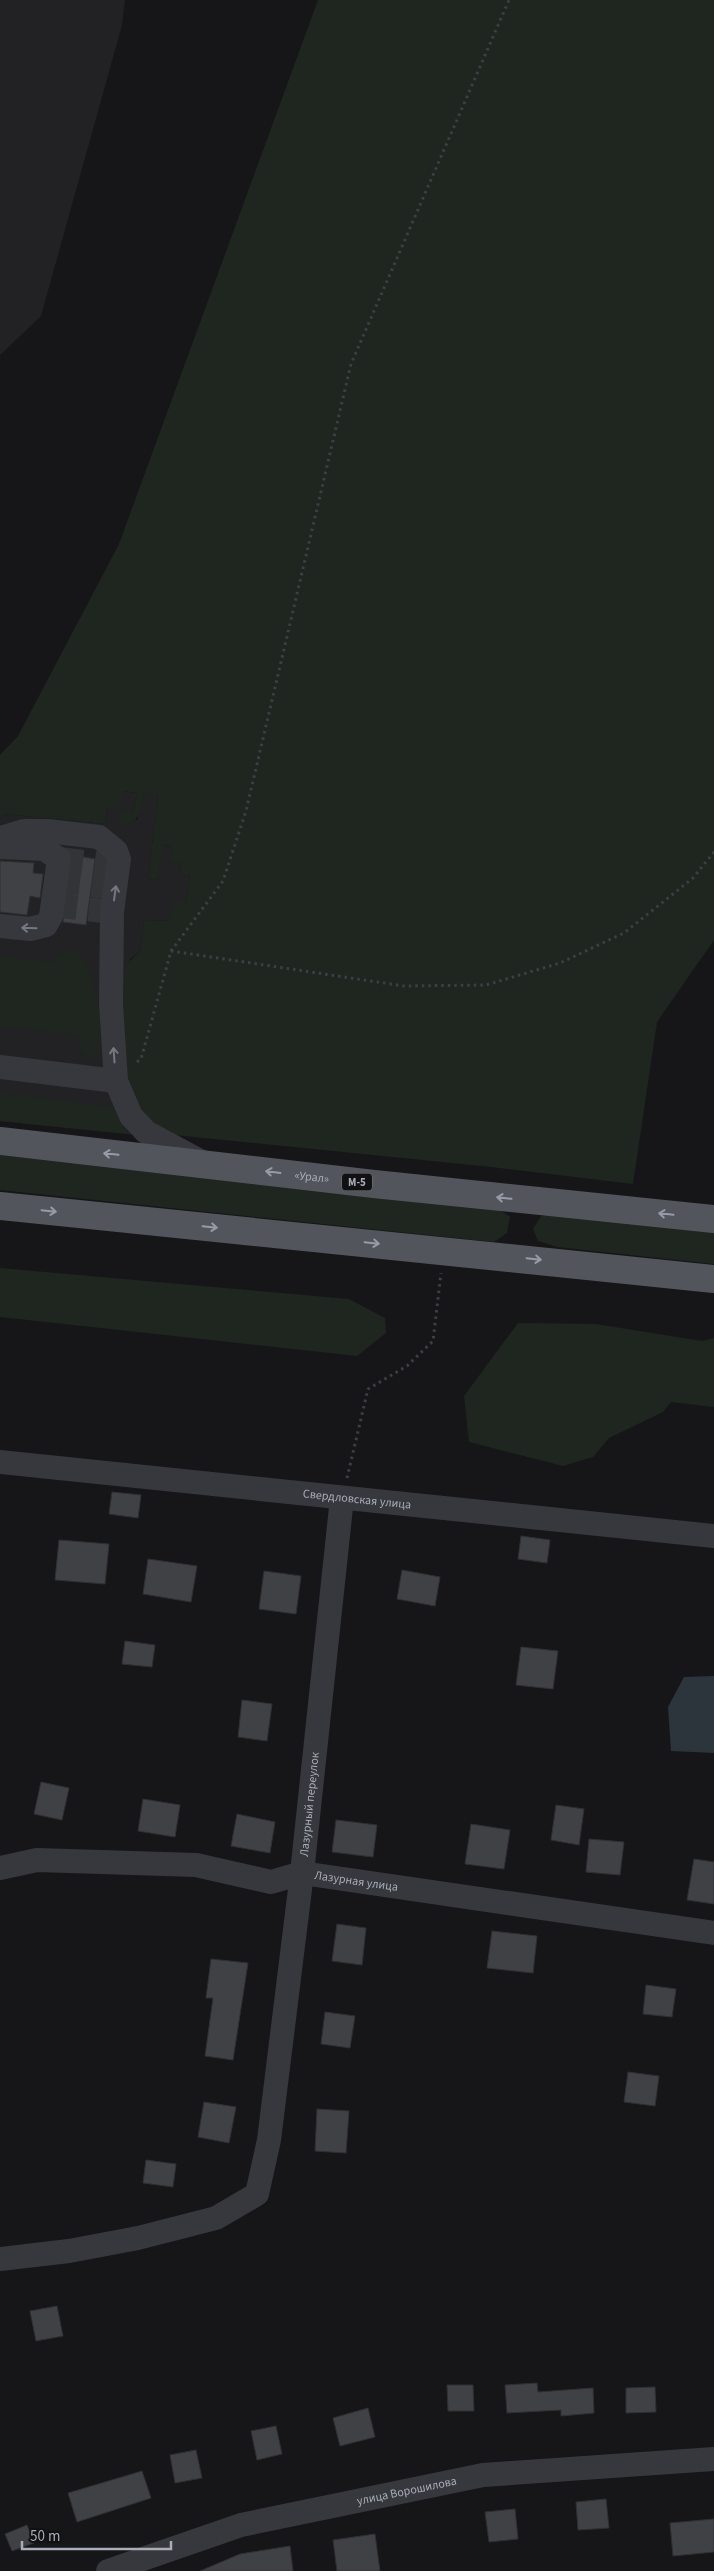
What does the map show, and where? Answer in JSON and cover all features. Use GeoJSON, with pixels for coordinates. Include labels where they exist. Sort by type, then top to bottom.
{"type":"FeatureCollection","features":[{"type":"Feature","properties":{"kind":"main road","name":"«Урал»"},"geometry":{"type":"LineString","coordinates":[[0,1141],[714,1219]]}},
{"type":"Feature","properties":{"kind":"main road"},"geometry":{"type":"LineString","coordinates":[[0,1206],[714,1278]]}},
{"type":"Feature","properties":{"kind":"street"},"geometry":{"type":"LineString","coordinates":[[0,841],[4,837],[24,831],[47,831],[99,837],[116,851],[119,859],[112,912],[111,1004],[116,1081],[131,1116],[146,1132],[206,1164]]}},
{"type":"Feature","properties":{"kind":"street"},"geometry":{"type":"LineString","coordinates":[[0,847],[44,849],[59,859],[52,916],[46,925],[39,929],[0,926]]}},
{"type":"Feature","properties":{"kind":"street"},"geometry":{"type":"LineString","coordinates":[[0,1067],[116,1081]]}},
{"type":"Feature","properties":{"kind":"street","name":"Свердловская улица"},"geometry":{"type":"LineString","coordinates":[[0,1462],[714,1536]]}},
{"type":"Feature","properties":{"kind":"street","name":"Лазурный переулок"},"geometry":{"type":"LineString","coordinates":[[0,2258],[69,2251],[138,2238],[216,2218],[257,2194],[269,2140],[302,1873],[342,1498]]}},
{"type":"Feature","properties":{"kind":"street","name":"Лазурная улица"},"geometry":{"type":"LineString","coordinates":[[0,1868],[37,1860],[196,1865],[271,1882],[302,1873],[714,1933]]}},
{"type":"Feature","properties":{"kind":"street","name":"улица Ворошилова"},"geometry":{"type":"LineString","coordinates":[[108,2571],[241,2525],[483,2476],[714,2459]]}},
{"type":"Feature","properties":{"kind":"path"},"geometry":{"type":"LineString","coordinates":[[116,1081],[140,1059],[171,951],[223,881],[246,811],[351,364],[509,0]]}},
{"type":"Feature","properties":{"kind":"path"},"geometry":{"type":"LineString","coordinates":[[171,951],[404,986],[486,985],[560,963],[624,933],[693,878],[714,852]]}},
{"type":"Feature","properties":{"kind":"path"},"geometry":{"type":"LineString","coordinates":[[342,1498],[368,1388],[408,1366],[432,1341],[444,1250]]}},
{"type":"Feature","properties":{"kind":"shaded area"},"geometry":{"type":"Polygon","coordinates":[[[0,0],[125,0],[122,25],[41,316],[0,355],[0,0]]]}},
{"type":"Feature","properties":{"kind":"shaded area"},"geometry":{"type":"Polygon","coordinates":[[[318,0],[714,0],[714,940],[657,1022],[633,1184],[482,1166],[174,1135],[149,1122],[138,1113],[129,1087],[123,1049],[123,980],[128,964],[140,951],[144,920],[170,921],[173,901],[186,902],[190,876],[179,874],[181,863],[170,861],[172,847],[164,845],[157,880],[148,879],[158,795],[144,793],[142,805],[136,819],[127,824],[120,824],[122,810],[133,812],[137,793],[124,791],[120,809],[108,808],[105,824],[4,814],[0,819],[0,755],[18,736],[119,544],[318,0]]]}},
{"type":"Feature","properties":{"kind":"shaded area"},"geometry":{"type":"Polygon","coordinates":[[[123,791],[137,793],[133,812],[122,811],[137,820],[144,792],[158,795],[148,879],[157,880],[163,845],[172,847],[181,863],[179,874],[190,876],[186,903],[170,921],[144,920],[140,951],[130,959],[177,1143],[127,1134],[0,1121],[0,819],[4,814],[105,824],[108,808],[123,791]]]}},
{"type":"Feature","properties":{"kind":"shaded area"},"geometry":{"type":"Polygon","coordinates":[[[68,949],[79,951],[85,960],[98,1002],[101,1033],[100,1046],[97,1056],[90,1058],[82,1053],[78,1035],[0,1026],[0,956],[53,962],[68,949]]]}},
{"type":"Feature","properties":{"kind":"shaded area"},"geometry":{"type":"Polygon","coordinates":[[[0,1093],[114,1107],[127,1134],[0,1121],[0,1093]]]}},
{"type":"Feature","properties":{"kind":"shaded area"},"geometry":{"type":"Polygon","coordinates":[[[0,1155],[497,1208],[510,1217],[507,1233],[494,1242],[0,1190],[0,1155]]]}},
{"type":"Feature","properties":{"kind":"shaded area"},"geometry":{"type":"Polygon","coordinates":[[[562,1215],[714,1232],[714,1264],[557,1247],[538,1241],[533,1229],[541,1216],[562,1215]]]}},
{"type":"Feature","properties":{"kind":"shaded area"},"geometry":{"type":"Polygon","coordinates":[[[0,1268],[349,1299],[385,1318],[386,1333],[357,1356],[0,1317],[0,1268]]]}},
{"type":"Feature","properties":{"kind":"shaded area"},"geometry":{"type":"Polygon","coordinates":[[[518,1323],[596,1324],[702,1341],[714,1338],[714,1407],[671,1402],[663,1412],[609,1438],[593,1457],[563,1466],[469,1442],[464,1396],[518,1323]]]}},
{"type":"Feature","properties":{"kind":"shaded area"},"geometry":{"type":"Polygon","coordinates":[[[714,1676],[714,1753],[671,1751],[668,1707],[684,1677],[714,1676]]]}},
{"type":"Feature","properties":{"kind":"building"},"geometry":{"type":"Polygon","coordinates":[[[72,855],[95,859],[86,925],[63,922],[72,855]]]}},
{"type":"Feature","properties":{"kind":"building"},"geometry":{"type":"Polygon","coordinates":[[[0,861],[34,863],[33,873],[43,874],[40,898],[30,896],[27,915],[0,912],[0,861]]]}},
{"type":"Feature","properties":{"kind":"building"},"geometry":{"type":"Polygon","coordinates":[[[112,1492],[141,1495],[138,1518],[109,1514],[112,1492]]]}},
{"type":"Feature","properties":{"kind":"building"},"geometry":{"type":"Polygon","coordinates":[[[521,1536],[550,1540],[547,1563],[518,1559],[521,1536]]]}},
{"type":"Feature","properties":{"kind":"building"},"geometry":{"type":"Polygon","coordinates":[[[59,1540],[109,1544],[105,1584],[55,1580],[59,1540]]]}},
{"type":"Feature","properties":{"kind":"building"},"geometry":{"type":"Polygon","coordinates":[[[148,1559],[197,1566],[191,1602],[143,1594],[148,1559]]]}},
{"type":"Feature","properties":{"kind":"building"},"geometry":{"type":"Polygon","coordinates":[[[402,1570],[440,1577],[435,1606],[397,1599],[402,1570]]]}},
{"type":"Feature","properties":{"kind":"building"},"geometry":{"type":"Polygon","coordinates":[[[264,1571],[301,1576],[296,1614],[259,1609],[264,1571]]]}},
{"type":"Feature","properties":{"kind":"building"},"geometry":{"type":"Polygon","coordinates":[[[125,1641],[155,1645],[152,1667],[122,1664],[125,1641]]]}},
{"type":"Feature","properties":{"kind":"building"},"geometry":{"type":"Polygon","coordinates":[[[521,1647],[558,1651],[553,1689],[516,1685],[521,1647]]]}},
{"type":"Feature","properties":{"kind":"building"},"geometry":{"type":"Polygon","coordinates":[[[242,1700],[272,1704],[267,1741],[238,1737],[242,1700]]]}},
{"type":"Feature","properties":{"kind":"building"},"geometry":{"type":"Polygon","coordinates":[[[41,1782],[69,1788],[62,1820],[34,1814],[41,1782]]]}},
{"type":"Feature","properties":{"kind":"building"},"geometry":{"type":"Polygon","coordinates":[[[143,1799],[180,1805],[175,1837],[138,1831],[143,1799]]]}},
{"type":"Feature","properties":{"kind":"building"},"geometry":{"type":"Polygon","coordinates":[[[556,1805],[584,1809],[579,1845],[551,1840],[556,1805]]]}},
{"type":"Feature","properties":{"kind":"building"},"geometry":{"type":"Polygon","coordinates":[[[237,1814],[275,1822],[270,1853],[231,1846],[237,1814]]]}},
{"type":"Feature","properties":{"kind":"building"},"geometry":{"type":"Polygon","coordinates":[[[336,1820],[377,1825],[373,1857],[332,1852],[336,1820]]]}},
{"type":"Feature","properties":{"kind":"building"},"geometry":{"type":"Polygon","coordinates":[[[471,1824],[510,1830],[504,1869],[465,1864],[471,1824]]]}},
{"type":"Feature","properties":{"kind":"building"},"geometry":{"type":"Polygon","coordinates":[[[589,1839],[624,1842],[620,1875],[586,1872],[589,1839]]]}},
{"type":"Feature","properties":{"kind":"building"},"geometry":{"type":"Polygon","coordinates":[[[694,1859],[714,1862],[714,1904],[687,1900],[694,1859]]]}},
{"type":"Feature","properties":{"kind":"building"},"geometry":{"type":"Polygon","coordinates":[[[337,1924],[366,1928],[362,1965],[332,1961],[337,1924]]]}},
{"type":"Feature","properties":{"kind":"building"},"geometry":{"type":"Polygon","coordinates":[[[492,1931],[537,1936],[533,1973],[487,1968],[492,1931]]]}},
{"type":"Feature","properties":{"kind":"building"},"geometry":{"type":"Polygon","coordinates":[[[211,1959],[248,1963],[233,2060],[205,2056],[213,1998],[206,1998],[211,1959]]]}},
{"type":"Feature","properties":{"kind":"building"},"geometry":{"type":"Polygon","coordinates":[[[646,1985],[676,1989],[672,2017],[643,2014],[646,1985]]]}},
{"type":"Feature","properties":{"kind":"building"},"geometry":{"type":"Polygon","coordinates":[[[325,2012],[355,2016],[350,2048],[321,2044],[325,2012]]]}},
{"type":"Feature","properties":{"kind":"building"},"geometry":{"type":"Polygon","coordinates":[[[628,2072],[659,2076],[655,2106],[624,2102],[628,2072]]]}},
{"type":"Feature","properties":{"kind":"building"},"geometry":{"type":"Polygon","coordinates":[[[204,2102],[236,2107],[229,2143],[198,2137],[204,2102]]]}},
{"type":"Feature","properties":{"kind":"building"},"geometry":{"type":"Polygon","coordinates":[[[317,2109],[349,2111],[346,2153],[315,2151],[317,2109]]]}},
{"type":"Feature","properties":{"kind":"building"},"geometry":{"type":"Polygon","coordinates":[[[146,2160],[176,2164],[173,2187],[143,2183],[146,2160]]]}},
{"type":"Feature","properties":{"kind":"building"},"geometry":{"type":"Polygon","coordinates":[[[57,2306],[63,2336],[36,2341],[30,2311],[57,2306]]]}},
{"type":"Feature","properties":{"kind":"building"},"geometry":{"type":"Polygon","coordinates":[[[537,2383],[538,2392],[593,2388],[594,2413],[561,2416],[561,2410],[507,2413],[505,2385],[537,2383]]]}},
{"type":"Feature","properties":{"kind":"building"},"geometry":{"type":"Polygon","coordinates":[[[447,2385],[473,2385],[474,2411],[448,2411],[447,2385]]]}},
{"type":"Feature","properties":{"kind":"building"},"geometry":{"type":"Polygon","coordinates":[[[655,2387],[656,2412],[626,2413],[626,2388],[655,2387]]]}},
{"type":"Feature","properties":{"kind":"building"},"geometry":{"type":"Polygon","coordinates":[[[368,2408],[375,2437],[340,2446],[333,2418],[368,2408]]]}},
{"type":"Feature","properties":{"kind":"building"},"geometry":{"type":"Polygon","coordinates":[[[276,2426],[282,2454],[257,2460],[251,2431],[276,2426]]]}},
{"type":"Feature","properties":{"kind":"building"},"geometry":{"type":"Polygon","coordinates":[[[196,2450],[202,2478],[175,2483],[170,2455],[196,2450]]]}},
{"type":"Feature","properties":{"kind":"building"},"geometry":{"type":"Polygon","coordinates":[[[142,2471],[151,2498],[77,2522],[68,2493],[142,2471]]]}},
{"type":"Feature","properties":{"kind":"building"},"geometry":{"type":"Polygon","coordinates":[[[606,2499],[609,2528],[578,2530],[576,2502],[606,2499]]]}},
{"type":"Feature","properties":{"kind":"building"},"geometry":{"type":"Polygon","coordinates":[[[515,2509],[518,2539],[489,2542],[485,2512],[515,2509]]]}},
{"type":"Feature","properties":{"kind":"building"},"geometry":{"type":"Polygon","coordinates":[[[714,2519],[714,2552],[673,2556],[670,2523],[714,2519]]]}},
{"type":"Feature","properties":{"kind":"building"},"geometry":{"type":"Polygon","coordinates":[[[27,2525],[34,2543],[12,2551],[5,2534],[27,2525]]]}},
{"type":"Feature","properties":{"kind":"building"},"geometry":{"type":"Polygon","coordinates":[[[375,2534],[380,2571],[337,2571],[333,2540],[375,2534]]]}},
{"type":"Feature","properties":{"kind":"building"},"geometry":{"type":"Polygon","coordinates":[[[290,2546],[293,2571],[200,2571],[240,2554],[290,2546]]]}},
{"type":"Feature","properties":{"kind":"tunnel"},"geometry":{"type":"LineString","coordinates":[[59,859],[118,866]]}},
{"type":"Feature","properties":{"kind":"tunnel"},"geometry":{"type":"LineString","coordinates":[[56,881],[115,888]]}},
{"type":"Feature","properties":{"kind":"tunnel"},"geometry":{"type":"LineString","coordinates":[[53,905],[112,912]]}}]}
